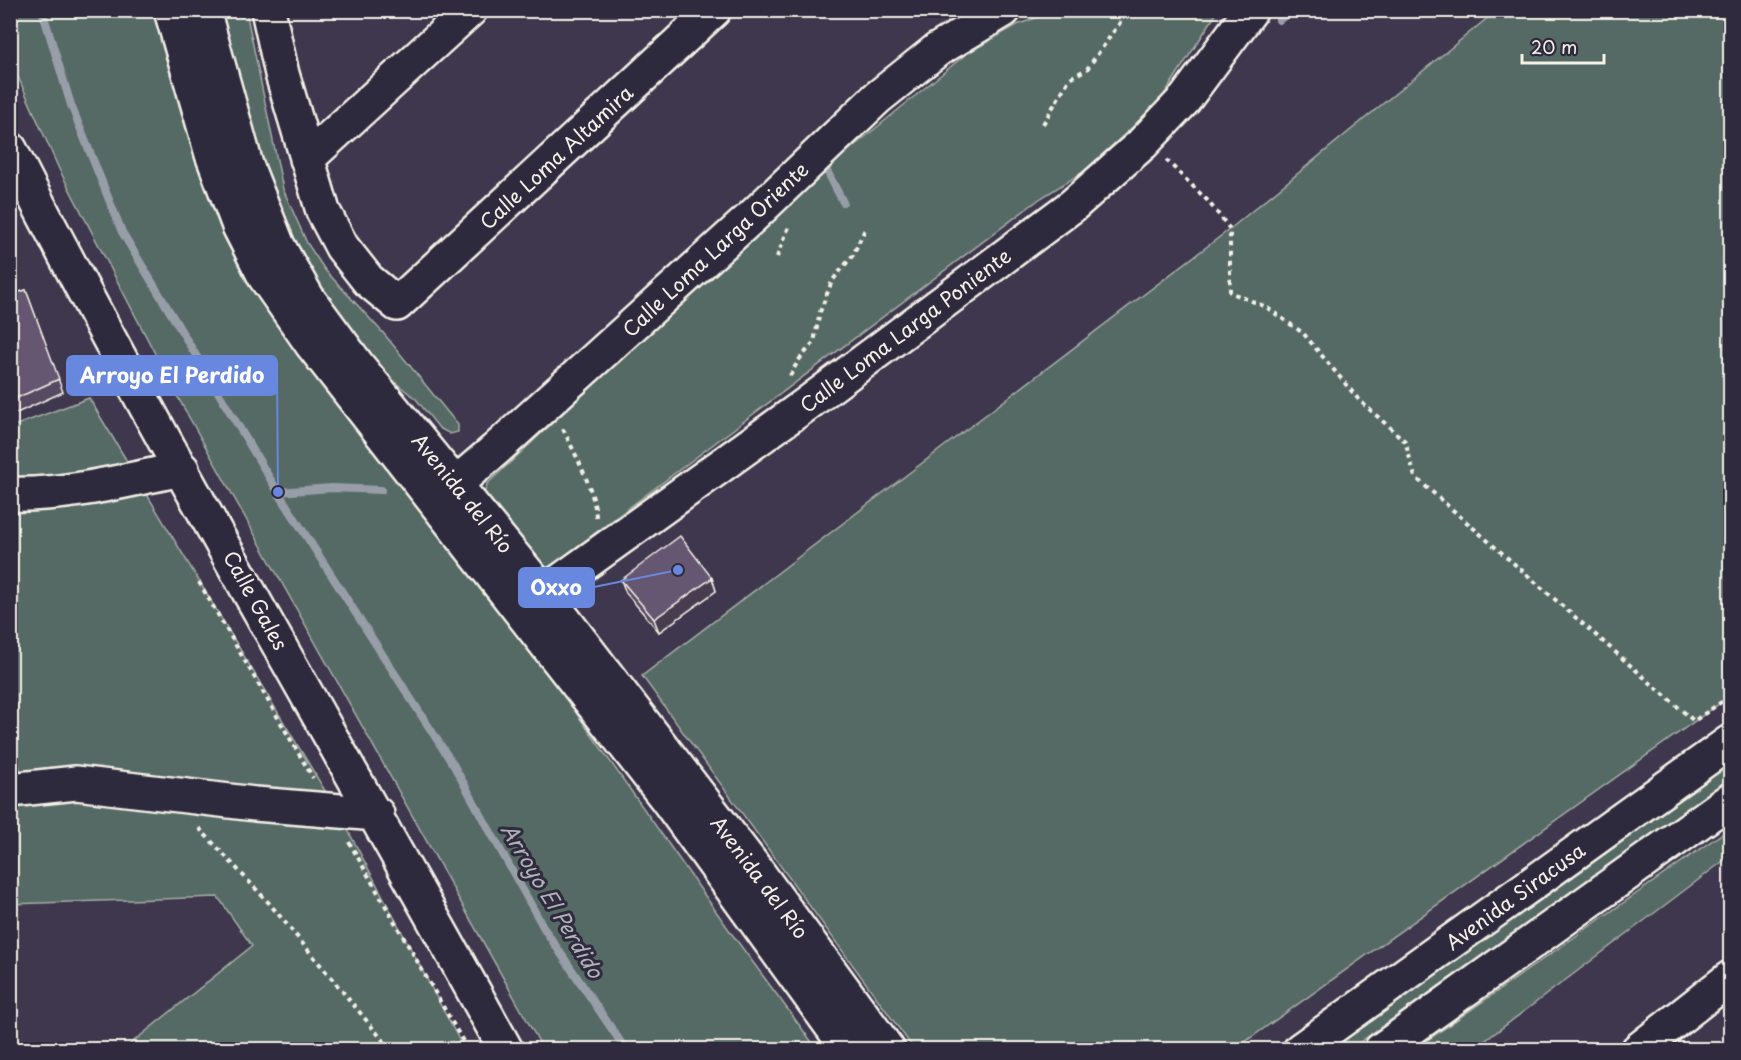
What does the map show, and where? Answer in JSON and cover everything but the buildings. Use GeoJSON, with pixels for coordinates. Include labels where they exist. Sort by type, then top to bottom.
{"type":"FeatureCollection","features":[{"type":"Feature","properties":{"kind":"street","name":"Avenida del Río"},"geometry":{"type":"LineString","coordinates":[[171,10],[212,154],[239,226],[265,277],[311,343],[446,492]]}},
{"type":"Feature","properties":{"kind":"street","name":"Avenida del Río"},"geometry":{"type":"LineString","coordinates":[[203,10],[246,165],[278,246],[307,297],[446,492],[532,601],[751,863],[888,1050]]}},
{"type":"Feature","properties":{"kind":"street"},"geometry":{"type":"LineString","coordinates":[[268,10],[282,74],[307,159],[470,10]]}},
{"type":"Feature","properties":{"kind":"street","name":"Calle Loma Altamira"},"geometry":{"type":"LineString","coordinates":[[307,159],[323,211],[342,247],[368,280],[397,304],[714,10]]}},
{"type":"Feature","properties":{"kind":"street","name":"Calle Loma Larga Oriente"},"geometry":{"type":"LineString","coordinates":[[446,492],[753,216],[877,98],[937,50],[1004,10]]}},
{"type":"Feature","properties":{"kind":"street","name":"Calle Loma Larga Poniente"},"geometry":{"type":"LineString","coordinates":[[532,601],[804,406],[1072,206],[1156,129],[1185,99],[1251,10]]}},
{"type":"Feature","properties":{"kind":"street","name":"Calle Gales"},"geometry":{"type":"LineString","coordinates":[[10,149],[182,469],[377,814],[506,1050]]}},
{"type":"Feature","properties":{"kind":"street"},"geometry":{"type":"LineString","coordinates":[[10,494],[31,495],[89,488],[182,469]]}},
{"type":"Feature","properties":{"kind":"street","name":"Avenida del Río"},"geometry":{"type":"LineString","coordinates":[[532,601],[667,799],[849,1050]]}},
{"type":"Feature","properties":{"kind":"street","name":"Avenida Siracusa"},"geometry":{"type":"LineString","coordinates":[[1300,1050],[1731,742]]}},
{"type":"Feature","properties":{"kind":"street"},"geometry":{"type":"LineString","coordinates":[[10,790],[76,783],[255,804],[377,814]]}},
{"type":"Feature","properties":{"kind":"street"},"geometry":{"type":"LineString","coordinates":[[1381,1050],[1731,800]]}},
{"type":"Feature","properties":{"kind":"street"},"geometry":{"type":"LineString","coordinates":[[1638,1050],[1731,978]]}},
{"type":"Feature","properties":{"kind":"path"},"geometry":{"type":"LineString","coordinates":[[1043,124],[1070,78],[1087,69],[1129,10]]}},
{"type":"Feature","properties":{"kind":"path"},"geometry":{"type":"LineString","coordinates":[[1156,129],[1164,158],[1207,200],[1230,229],[1230,292],[1266,307],[1303,333],[1359,400],[1405,441],[1415,477],[1694,721],[1731,696]]}},
{"type":"Feature","properties":{"kind":"path"},"geometry":{"type":"LineString","coordinates":[[777,257],[790,217]]}},
{"type":"Feature","properties":{"kind":"path"},"geometry":{"type":"LineString","coordinates":[[789,378],[798,361],[814,342],[820,312],[832,281],[853,255],[866,227]]}},
{"type":"Feature","properties":{"kind":"path"},"geometry":{"type":"LineString","coordinates":[[558,420],[581,473],[592,490],[596,520]]}},
{"type":"Feature","properties":{"kind":"path"},"geometry":{"type":"LineString","coordinates":[[198,827],[269,903],[391,1050]]}},
{"type":"Feature","properties":{"kind":"green space"},"geometry":{"type":"Polygon","coordinates":[[[10,11],[152,11],[179,70],[200,162],[226,241],[260,300],[548,673],[732,934],[817,1049],[543,1049],[176,394],[59,169],[11,61],[10,11]]]}},
{"type":"Feature","properties":{"kind":"green space"},"geometry":{"type":"Polygon","coordinates":[[[210,11],[246,11],[283,189],[307,243],[325,270],[385,335],[458,425],[458,432],[450,434],[439,428],[416,399],[362,356],[302,279],[210,11]]]}},
{"type":"Feature","properties":{"kind":"green space"},"geometry":{"type":"Polygon","coordinates":[[[1054,11],[1218,11],[1158,104],[1083,172],[1041,198],[550,567],[541,566],[484,494],[487,484],[826,169],[966,54],[1017,25],[1054,11]]]}},
{"type":"Feature","properties":{"kind":"green space"},"geometry":{"type":"Polygon","coordinates":[[[1496,11],[1730,11],[1730,696],[1235,1049],[914,1049],[642,676],[1230,229],[1496,11]]]}},
{"type":"Feature","properties":{"kind":"green space"},"geometry":{"type":"Polygon","coordinates":[[[89,398],[342,819],[464,1049],[124,1049],[252,946],[218,897],[11,904],[10,813],[21,805],[22,777],[10,733],[11,427],[89,398]]]}},
{"type":"Feature","properties":{"kind":"green space"},"geometry":{"type":"Polygon","coordinates":[[[1730,763],[1730,780],[1350,1049],[1330,1050],[1730,763]]]}},
{"type":"Feature","properties":{"kind":"green space"},"geometry":{"type":"Polygon","coordinates":[[[1730,828],[1730,856],[1474,1049],[1415,1049],[1730,828]]]}},
{"type":"Feature","properties":{"kind":"waterway","name":"Arroyo El Perdido"},"geometry":{"type":"LineString","coordinates":[[42,10],[71,105],[122,232],[278,492],[454,766],[545,930],[626,1050]]}},
{"type":"Feature","properties":{"kind":"waterway"},"geometry":{"type":"LineString","coordinates":[[1279,20],[1292,10]]}},
{"type":"Feature","properties":{"kind":"waterway"},"geometry":{"type":"LineString","coordinates":[[826,169],[843,202]]}},
{"type":"Feature","properties":{"kind":"waterway"},"geometry":{"type":"LineString","coordinates":[[278,492],[332,488],[381,490]]}},
{"type":"Feature","properties":{"kind":"place","name":"Arroyo El Perdido"},"geometry":{"type":"Point","coordinates":[278,492]}},
{"type":"Feature","properties":{"kind":"place","name":"Oxxo"},"geometry":{"type":"Point","coordinates":[678,570]}}]}
